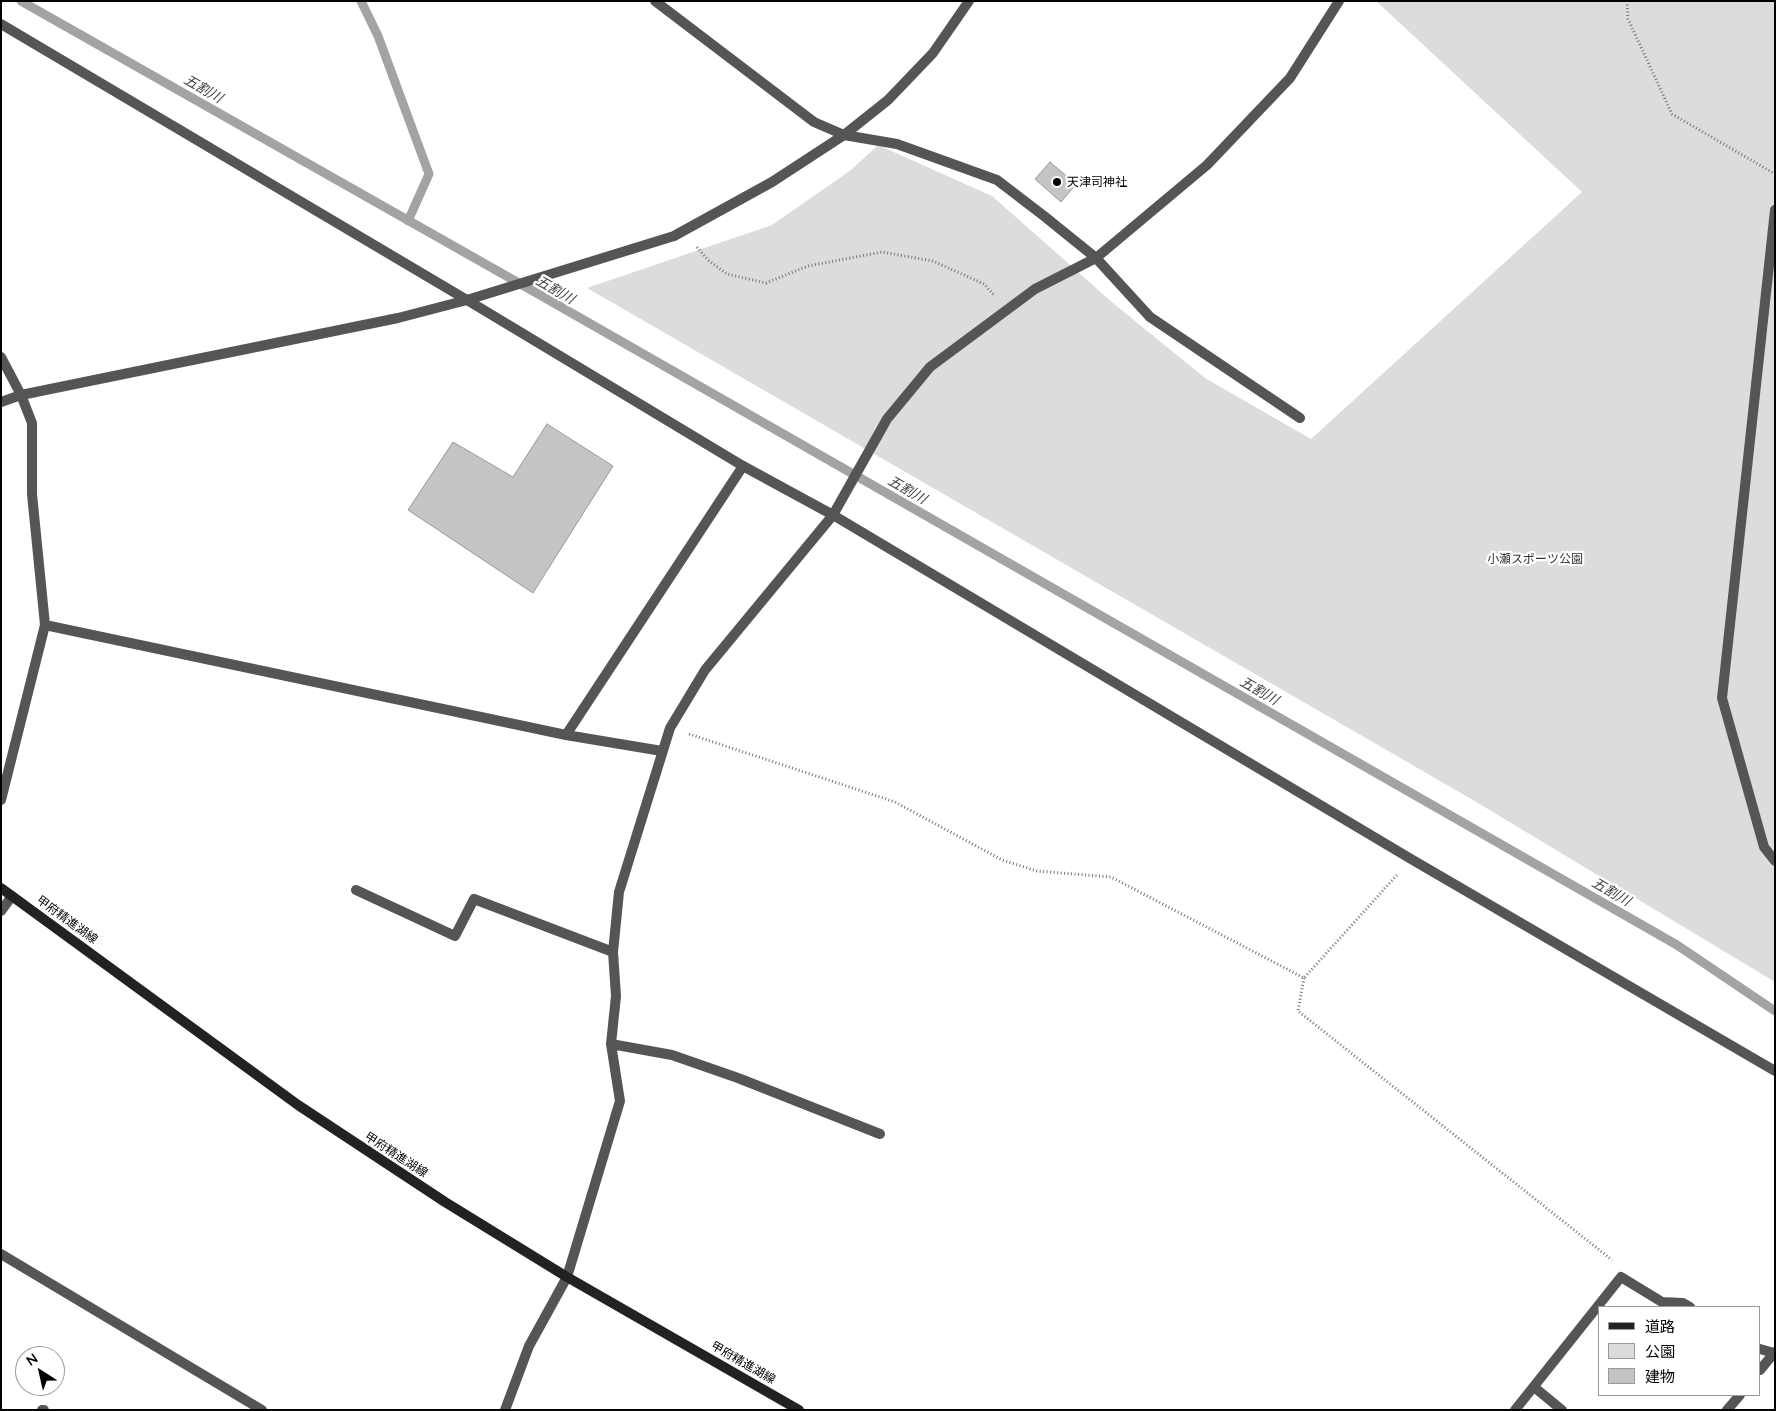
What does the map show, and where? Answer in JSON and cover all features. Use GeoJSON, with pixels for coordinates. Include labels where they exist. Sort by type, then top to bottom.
{"type":"FeatureCollection","features":[{"type":"Feature","properties":{"kind":"main road","name":"甲府精進湖線"},"geometry":{"type":"LineString","coordinates":[[1,888],[298,1105],[445,1202],[567,1276],[799,1410]]}},
{"type":"Feature","properties":{"kind":"street"},"geometry":{"type":"LineString","coordinates":[[655,1],[814,122],[844,135],[898,144],[997,180],[1096,258],[1150,317],[1300,418]]}},
{"type":"Feature","properties":{"kind":"street"},"geometry":{"type":"LineString","coordinates":[[1,402],[21,395],[398,318],[467,300],[674,236],[772,182],[844,135],[888,100],[933,53],[969,1]]}},
{"type":"Feature","properties":{"kind":"street"},"geometry":{"type":"LineString","coordinates":[[505,1410],[529,1346],[567,1276],[620,1101],[611,1044],[616,996],[613,952],[619,892],[670,728],[705,670],[833,515],[858,467],[887,419],[930,367],[1035,289],[1096,258],[1207,165],[1290,78],[1338,1]]}},
{"type":"Feature","properties":{"kind":"street"},"geometry":{"type":"LineString","coordinates":[[1,24],[743,466],[833,515],[1411,859],[1775,1071]]}},
{"type":"Feature","properties":{"kind":"street"},"geometry":{"type":"LineString","coordinates":[[1775,210],[1722,698],[1764,847],[1775,861]]}},
{"type":"Feature","properties":{"kind":"street"},"geometry":{"type":"LineString","coordinates":[[1,357],[21,395],[32,423],[32,494],[45,625],[1,800]]}},
{"type":"Feature","properties":{"kind":"street"},"geometry":{"type":"LineString","coordinates":[[566,735],[743,466]]}},
{"type":"Feature","properties":{"kind":"street"},"geometry":{"type":"LineString","coordinates":[[45,625],[566,735],[662,751]]}},
{"type":"Feature","properties":{"kind":"street"},"geometry":{"type":"LineString","coordinates":[[356,890],[455,936],[474,898],[613,952]]}},
{"type":"Feature","properties":{"kind":"street"},"geometry":{"type":"LineString","coordinates":[[1,911],[12,896]]}},
{"type":"Feature","properties":{"kind":"street"},"geometry":{"type":"LineString","coordinates":[[611,1044],[672,1055],[738,1078],[880,1134]]}},
{"type":"Feature","properties":{"kind":"street"},"geometry":{"type":"LineString","coordinates":[[1,1254],[262,1410]]}},
{"type":"Feature","properties":{"kind":"street"},"geometry":{"type":"LineString","coordinates":[[1598,1306],[1621,1277],[1662,1302],[1683,1303],[1688,1306]]}},
{"type":"Feature","properties":{"kind":"street"},"geometry":{"type":"LineString","coordinates":[[1515,1410],[1598,1306]]}},
{"type":"Feature","properties":{"kind":"street"},"geometry":{"type":"LineString","coordinates":[[1761,1349],[1774,1353],[1761,1369]]}},
{"type":"Feature","properties":{"kind":"street"},"geometry":{"type":"LineString","coordinates":[[1534,1387],[1562,1410]]}},
{"type":"Feature","properties":{"kind":"street"},"geometry":{"type":"LineString","coordinates":[[1727,1410],[1739,1396]]}},
{"type":"Feature","properties":{"kind":"path"},"geometry":{"type":"LineString","coordinates":[[1627,1],[1628,19],[1672,114],[1775,174]]}},
{"type":"Feature","properties":{"kind":"path"},"geometry":{"type":"LineString","coordinates":[[683,230],[708,260],[727,274],[766,283],[808,266],[882,252],[934,261],[984,284],[1009,309]]}},
{"type":"Feature","properties":{"kind":"path"},"geometry":{"type":"LineString","coordinates":[[670,728],[895,802],[1002,860],[1037,870],[1111,876],[1304,978]]}},
{"type":"Feature","properties":{"kind":"path"},"geometry":{"type":"LineString","coordinates":[[1411,859],[1304,978],[1298,1011],[1613,1260],[1621,1277]]}},
{"type":"Feature","properties":{"kind":"green space","name":"小瀬スポーツ公園"},"geometry":{"type":"Polygon","coordinates":[[[1376,1],[1775,1],[1775,982],[1473,800],[587,288],[772,225],[851,170],[878,145],[992,196],[1113,303],[1205,378],[1311,439],[1582,192],[1376,1]]]}},
{"type":"Feature","properties":{"kind":"building"},"geometry":{"type":"Polygon","coordinates":[[[1050,162],[1076,184],[1061,202],[1035,179],[1050,162]]]}},
{"type":"Feature","properties":{"kind":"building"},"geometry":{"type":"Polygon","coordinates":[[[547,424],[613,466],[533,593],[408,510],[453,442],[513,477],[547,424]]]}},
{"type":"Feature","properties":{"kind":"waterway","name":"五割川"},"geometry":{"type":"LineString","coordinates":[[21,1],[547,299],[1677,945],[1775,1011]]}},
{"type":"Feature","properties":{"kind":"waterway"},"geometry":{"type":"LineString","coordinates":[[361,1],[378,36],[429,174],[408,221]]}},
{"type":"Feature","properties":{"kind":"place","name":"天津司神社"},"geometry":{"type":"Point","coordinates":[1057,182]}}]}
